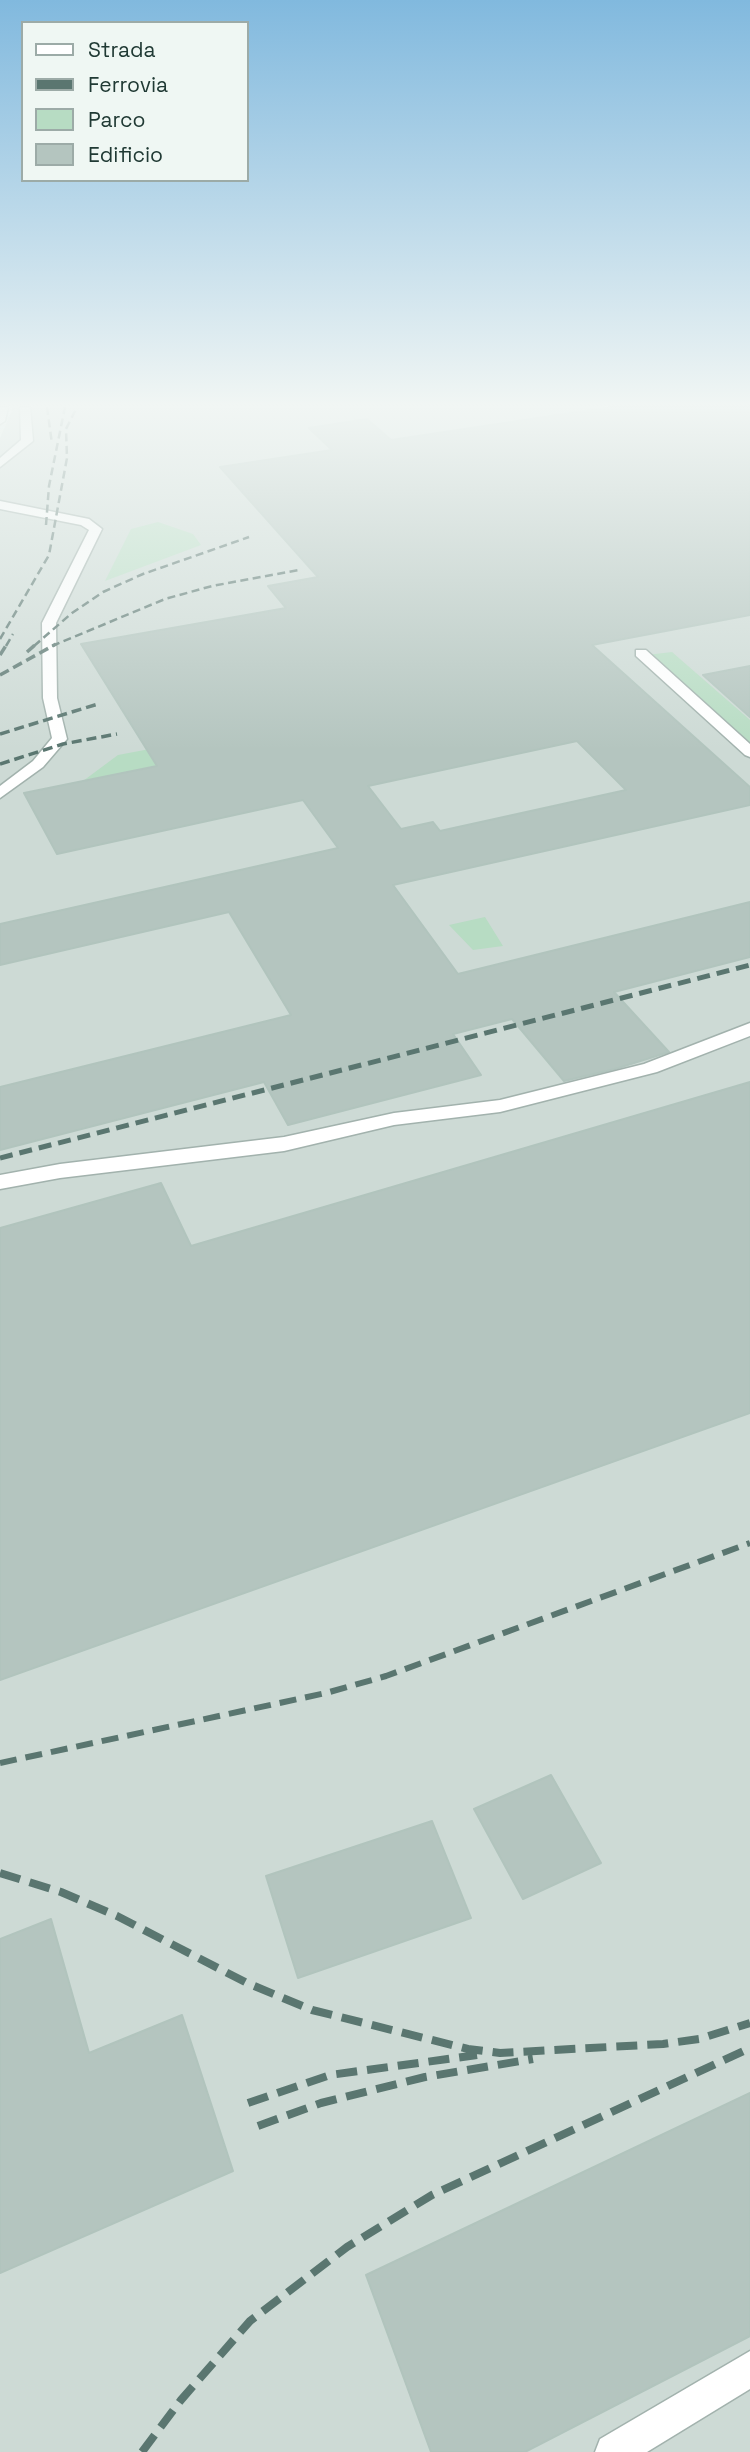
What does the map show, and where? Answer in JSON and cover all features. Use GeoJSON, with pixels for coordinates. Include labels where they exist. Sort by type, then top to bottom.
{"type":"FeatureCollection","features":[{"type":"Feature","properties":{"kind":"street"},"geometry":{"type":"LineString","coordinates":[[0,793],[38,764],[60,739],[50,698],[49,623],[96,529],[82,521]]}},
{"type":"Feature","properties":{"kind":"street"},"geometry":{"type":"LineString","coordinates":[[641,653],[750,752]]}},
{"type":"Feature","properties":{"kind":"street"},"geometry":{"type":"LineString","coordinates":[[0,1182],[60,1171],[284,1144],[394,1119],[500,1106],[650,1068],[750,1029]]}},
{"type":"Feature","properties":{"kind":"street"},"geometry":{"type":"LineString","coordinates":[[613,2452],[750,2369]]}},
{"type":"Feature","properties":{"kind":"shaded area"},"geometry":{"type":"Polygon","coordinates":[[[0,521],[750,521],[750,2452],[0,2452],[0,521]]]}},
{"type":"Feature","properties":{"kind":"green space"},"geometry":{"type":"Polygon","coordinates":[[[158,522],[193,534],[201,545],[105,581],[131,529],[158,522]]]}},
{"type":"Feature","properties":{"kind":"green space"},"geometry":{"type":"Polygon","coordinates":[[[672,652],[750,720],[750,752],[638,656],[672,652]]]}},
{"type":"Feature","properties":{"kind":"green space"},"geometry":{"type":"Polygon","coordinates":[[[494,684],[492,697],[83,781],[118,755],[494,684]]]}},
{"type":"Feature","properties":{"kind":"green space"},"geometry":{"type":"Polygon","coordinates":[[[485,917],[503,946],[473,950],[449,925],[485,917]]]}},
{"type":"Feature","properties":{"kind":"building"},"geometry":{"type":"Polygon","coordinates":[[[268,521],[750,521],[750,615],[592,645],[750,787],[750,805],[393,885],[458,974],[750,902],[750,957],[614,992],[669,1052],[615,1069],[564,1081],[512,1019],[453,1034],[481,1075],[288,1125],[264,1082],[0,1150],[0,1087],[291,1015],[229,912],[0,965],[0,924],[338,848],[303,800],[57,854],[24,793],[157,766],[81,644],[286,608],[268,586],[318,577],[268,521]],[[577,741],[368,786],[401,829],[433,822],[440,831],[626,790],[577,741]]]}},
{"type":"Feature","properties":{"kind":"building"},"geometry":{"type":"Polygon","coordinates":[[[750,666],[750,717],[703,675],[750,666]]]}},
{"type":"Feature","properties":{"kind":"building"},"geometry":{"type":"Polygon","coordinates":[[[750,1082],[750,1413],[0,1680],[0,1228],[161,1183],[191,1246],[750,1082]]]}},
{"type":"Feature","properties":{"kind":"building"},"geometry":{"type":"Polygon","coordinates":[[[551,1775],[601,1863],[523,1899],[474,1809],[551,1775]]]}},
{"type":"Feature","properties":{"kind":"building"},"geometry":{"type":"Polygon","coordinates":[[[432,1821],[471,1918],[298,1978],[266,1876],[432,1821]]]}},
{"type":"Feature","properties":{"kind":"building"},"geometry":{"type":"Polygon","coordinates":[[[51,1919],[89,2053],[182,2015],[233,2171],[0,2273],[0,1939],[51,1919]]]}},
{"type":"Feature","properties":{"kind":"building"},"geometry":{"type":"Polygon","coordinates":[[[750,2093],[750,2336],[525,2452],[431,2452],[366,2275],[750,2093]]]}},
{"type":"Feature","properties":{"kind":"railway"},"geometry":{"type":"LineString","coordinates":[[0,639],[49,555],[55,521]]}},
{"type":"Feature","properties":{"kind":"railway"},"geometry":{"type":"LineString","coordinates":[[34,646],[72,613],[103,592],[143,574],[249,537]]}},
{"type":"Feature","properties":{"kind":"railway"},"geometry":{"type":"LineString","coordinates":[[54,645],[165,599],[212,586],[299,570]]}},
{"type":"Feature","properties":{"kind":"railway"},"geometry":{"type":"LineString","coordinates":[[6,646],[13,634]]}},
{"type":"Feature","properties":{"kind":"railway"},"geometry":{"type":"LineString","coordinates":[[0,655],[7,644]]}},
{"type":"Feature","properties":{"kind":"railway"},"geometry":{"type":"LineString","coordinates":[[27,652],[36,644]]}},
{"type":"Feature","properties":{"kind":"railway"},"geometry":{"type":"LineString","coordinates":[[0,675],[54,645]]}},
{"type":"Feature","properties":{"kind":"railway"},"geometry":{"type":"LineString","coordinates":[[0,734],[98,704]]}},
{"type":"Feature","properties":{"kind":"railway"},"geometry":{"type":"LineString","coordinates":[[0,764],[63,744],[117,734]]}},
{"type":"Feature","properties":{"kind":"railway"},"geometry":{"type":"LineString","coordinates":[[0,1158],[750,965]]}},
{"type":"Feature","properties":{"kind":"railway"},"geometry":{"type":"LineString","coordinates":[[0,1763],[326,1693],[386,1676],[750,1543]]}},
{"type":"Feature","properties":{"kind":"railway"},"geometry":{"type":"LineString","coordinates":[[0,1873],[61,1892],[117,1916],[247,1983],[312,2010],[468,2049],[500,2053],[663,2044],[699,2039],[750,2023]]}},
{"type":"Feature","properties":{"kind":"railway"},"geometry":{"type":"LineString","coordinates":[[142,2452],[181,2400],[250,2321],[347,2247],[432,2195],[750,2048]]}},
{"type":"Feature","properties":{"kind":"railway"},"geometry":{"type":"LineString","coordinates":[[248,2103],[330,2075],[477,2055]]}},
{"type":"Feature","properties":{"kind":"railway"},"geometry":{"type":"LineString","coordinates":[[258,2126],[321,2103],[425,2077],[533,2059]]}}]}
